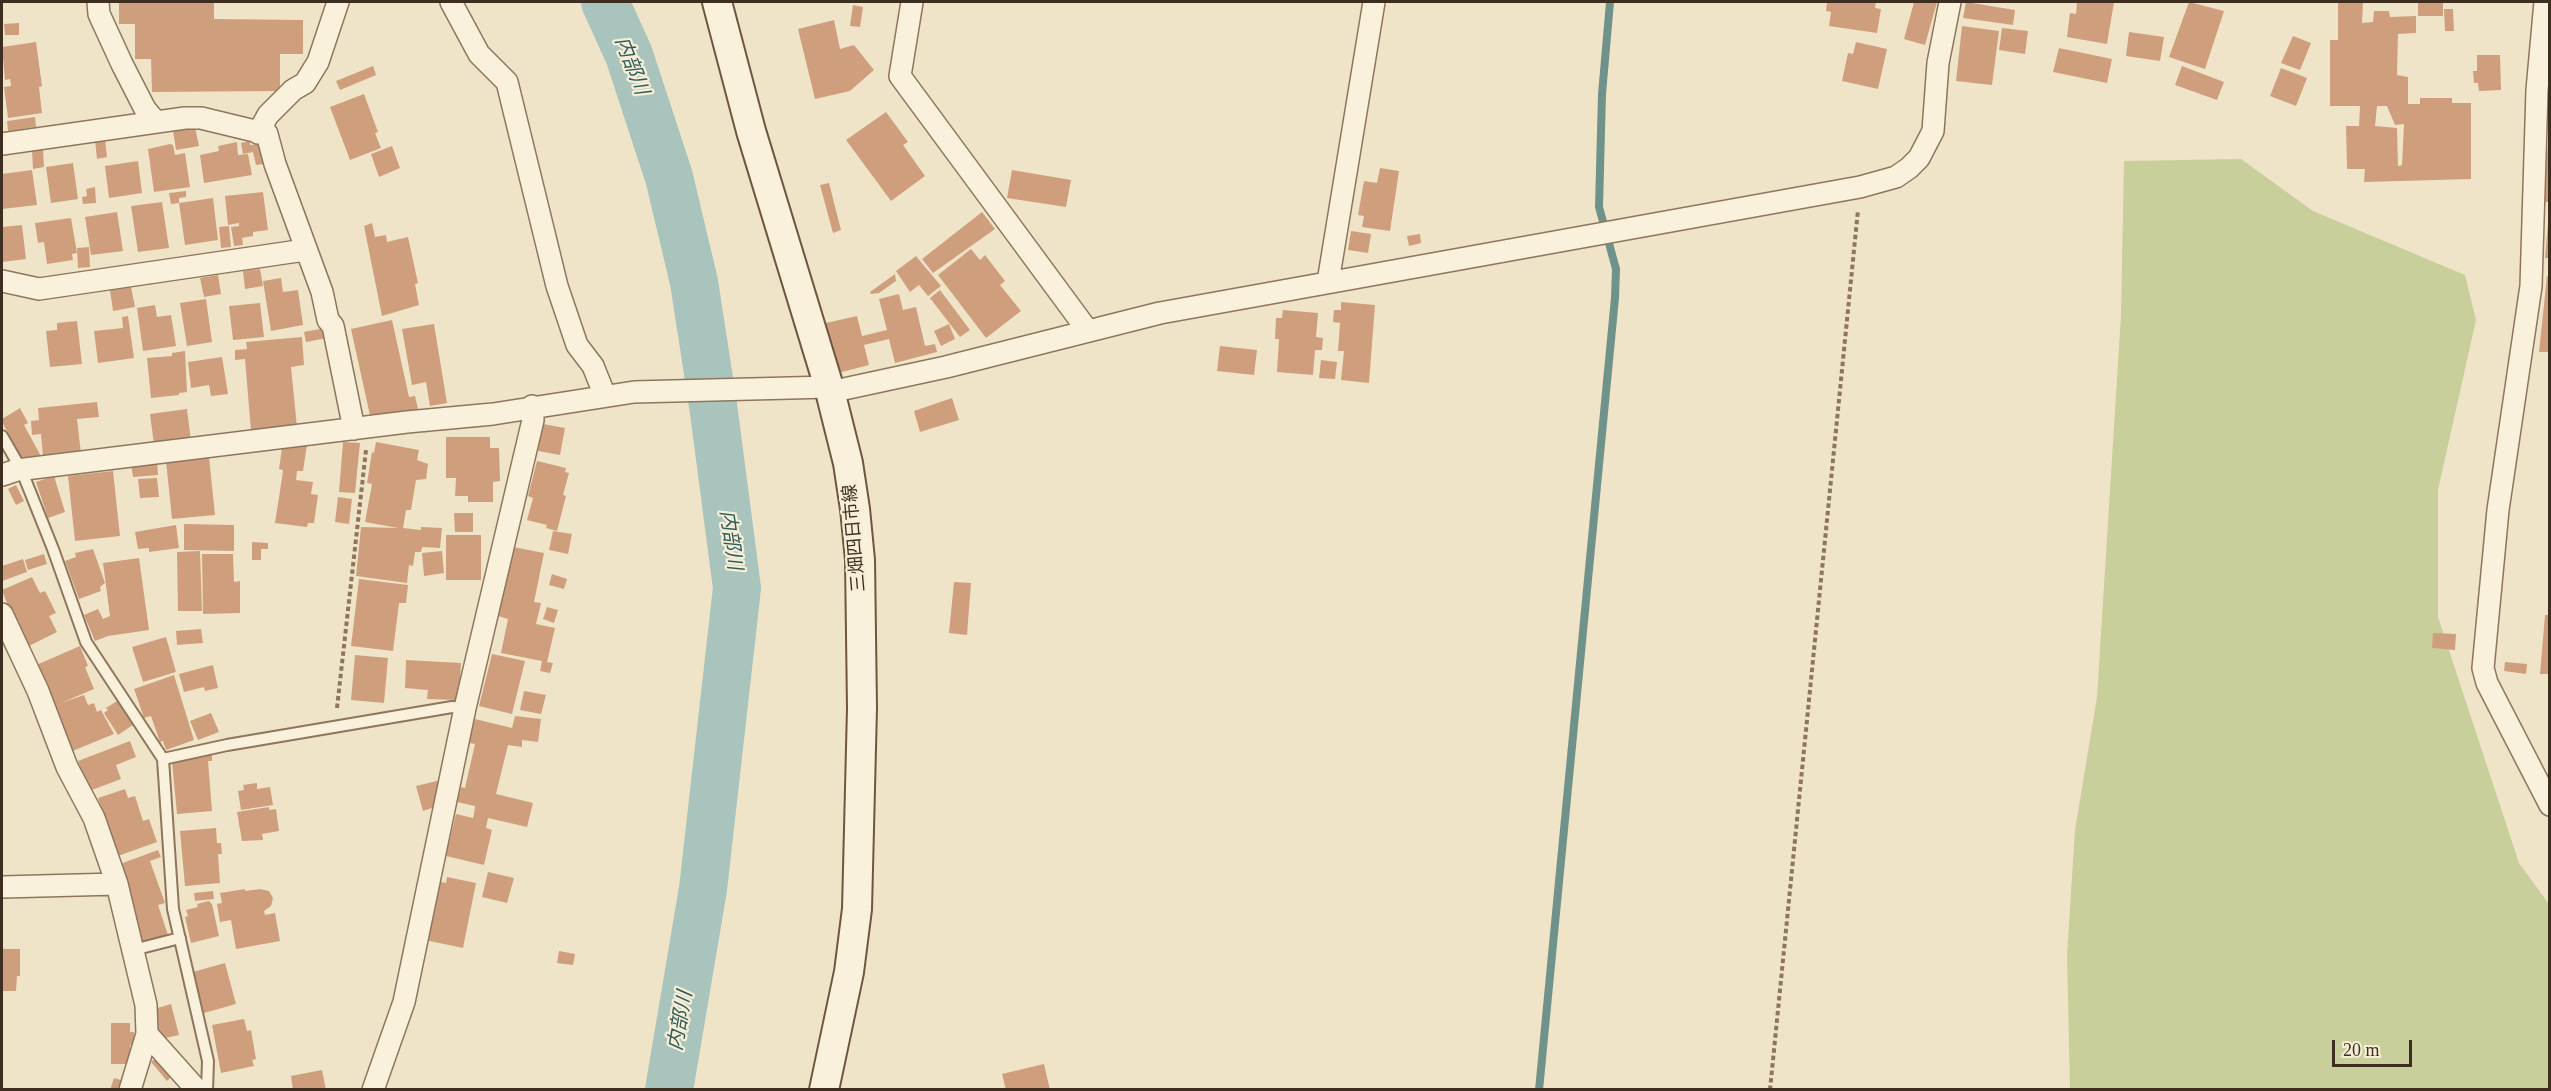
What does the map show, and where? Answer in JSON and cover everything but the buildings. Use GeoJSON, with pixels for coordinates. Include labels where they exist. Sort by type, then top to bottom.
{"type":"FeatureCollection","features":[{"type":"Feature","properties":{"kind":"main road","name":"三畑四日市線"},"geometry":{"type":"LineString","coordinates":[[717,2],[751,131],[829,390],[848,463],[855,509],[860,560],[862,708],[857,909],[849,972],[824,1089]]}},
{"type":"Feature","properties":{"kind":"street"},"geometry":{"type":"LineString","coordinates":[[99,2],[99,14],[122,64],[145,109],[156,122]]}},
{"type":"Feature","properties":{"kind":"street"},"geometry":{"type":"LineString","coordinates":[[258,133],[268,115],[293,90],[305,83],[318,62],[338,2]]}},
{"type":"Feature","properties":{"kind":"street"},"geometry":{"type":"LineString","coordinates":[[451,2],[479,54],[507,82],[557,286],[577,345],[593,366],[605,396]]}},
{"type":"Feature","properties":{"kind":"street"},"geometry":{"type":"LineString","coordinates":[[912,2],[900,76],[1088,331]]}},
{"type":"Feature","properties":{"kind":"street"},"geometry":{"type":"LineString","coordinates":[[1328,282],[1374,2]]}},
{"type":"Feature","properties":{"kind":"street"},"geometry":{"type":"LineString","coordinates":[[11,472],[361,428],[493,414],[532,406],[634,392],[829,390],[946,367],[1160,313],[1593,233],[1860,187],[1896,177],[1919,158],[1929,142],[1933,131],[1938,63],[1950,2]]}},
{"type":"Feature","properties":{"kind":"street"},"geometry":{"type":"LineString","coordinates":[[2545,2],[2537,90],[2531,286],[2498,510],[2483,668],[2487,683],[2550,805]]}},
{"type":"Feature","properties":{"kind":"street"},"geometry":{"type":"LineString","coordinates":[[2,144],[185,118],[201,118],[267,134],[275,164],[322,292],[328,320],[333,326],[361,428]]}},
{"type":"Feature","properties":{"kind":"street"},"geometry":{"type":"LineString","coordinates":[[2,281],[39,288],[306,250]]}},
{"type":"Feature","properties":{"kind":"street"},"geometry":{"type":"LineString","coordinates":[[373,1089],[404,1002],[465,708],[533,420],[532,406]]}},
{"type":"Feature","properties":{"kind":"street"},"geometry":{"type":"LineString","coordinates":[[2,614],[38,691],[67,767],[94,818],[117,884],[146,1005],[147,1034],[130,1089]]}},
{"type":"Feature","properties":{"kind":"street"},"geometry":{"type":"LineString","coordinates":[[2,887],[117,884]]}},
{"type":"Feature","properties":{"kind":"street"},"geometry":{"type":"LineString","coordinates":[[147,1034],[197,1089]]}},
{"type":"Feature","properties":{"kind":"lane"},"geometry":{"type":"LineString","coordinates":[[2,436],[11,472],[53,549],[86,642],[163,759],[173,909],[208,1061],[207,1089]]}},
{"type":"Feature","properties":{"kind":"lane"},"geometry":{"type":"LineString","coordinates":[[163,759],[227,745],[452,707],[465,708]]}},
{"type":"Feature","properties":{"kind":"lane"},"geometry":{"type":"LineString","coordinates":[[133,950],[180,938]]}},
{"type":"Feature","properties":{"kind":"path"},"geometry":{"type":"LineString","coordinates":[[1770,1089],[1860,187]]}},
{"type":"Feature","properties":{"kind":"path"},"geometry":{"type":"LineString","coordinates":[[334,727],[361,428]]}},
{"type":"Feature","properties":{"kind":"green space"},"geometry":{"type":"Polygon","coordinates":[[[2241,159],[2313,211],[2465,275],[2476,320],[2438,490],[2438,617],[2519,863],[2549,904],[2549,1089],[2070,1090],[2067,955],[2075,830],[2097,697],[2121,315],[2124,161],[2241,159]]]}},
{"type":"Feature","properties":{"kind":"waterway","name":"内部川"},"geometry":{"type":"LineString","coordinates":[[605,2],[629,55],[669,177],[694,282],[737,588],[703,889],[669,1090]]}},
{"type":"Feature","properties":{"kind":"waterway"},"geometry":{"type":"LineString","coordinates":[[1539,1090],[1615,298],[1616,269],[1599,207],[1602,94],[1610,2]]}}]}
